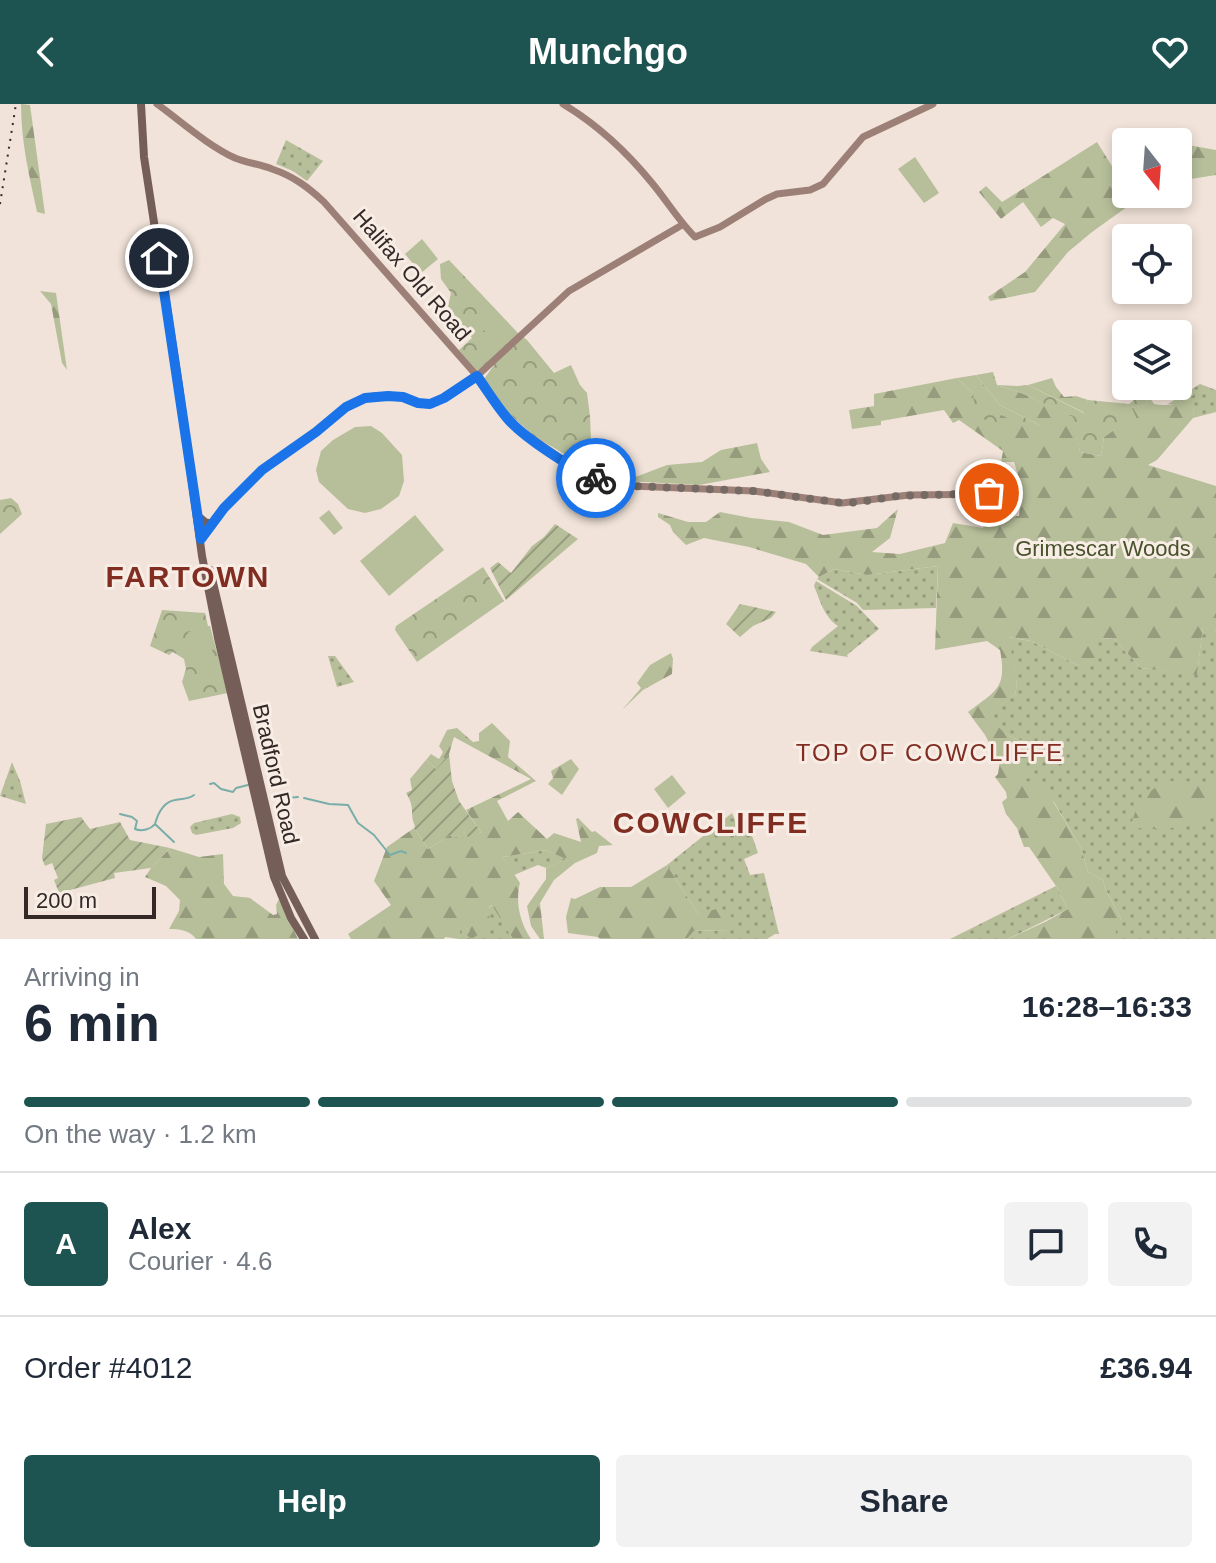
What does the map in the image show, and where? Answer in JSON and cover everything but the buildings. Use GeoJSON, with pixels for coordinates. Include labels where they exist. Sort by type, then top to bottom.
{"type":"FeatureCollection","features":[{"type":"Feature","properties":{"kind":"main road"},"geometry":{"type":"LineString","coordinates":[[141,104],[144,157],[218,638],[274,877],[291,918],[304,939]]}},
{"type":"Feature","properties":{"kind":"main road"},"geometry":{"type":"LineString","coordinates":[[197,515],[212,524]]}},
{"type":"Feature","properties":{"kind":"main road","name":"Bradford Road"},"geometry":{"type":"LineString","coordinates":[[201,539],[282,876],[315,939]]}},
{"type":"Feature","properties":{"kind":"street","name":"Halifax Old Road"},"geometry":{"type":"LineString","coordinates":[[157,104],[201,137],[236,158],[269,168],[306,186],[324,202],[477,376],[505,416],[525,435],[579,471],[607,483],[754,491],[842,503],[897,496],[1007,494]]}},
{"type":"Feature","properties":{"kind":"street"},"geometry":{"type":"LineString","coordinates":[[563,104],[616,143],[695,237],[720,227],[760,201],[777,194],[810,190],[823,184],[863,137],[933,104]]}},
{"type":"Feature","properties":{"kind":"street"},"geometry":{"type":"LineString","coordinates":[[201,539],[243,487],[346,407],[365,398],[403,397],[430,404],[444,398],[477,376],[569,291],[682,225]]}},
{"type":"Feature","properties":{"kind":"green space"},"geometry":{"type":"Polygon","coordinates":[[[21,104],[30,105],[45,214],[37,212],[28,172],[21,104]]]}},
{"type":"Feature","properties":{"kind":"green space"},"geometry":{"type":"Polygon","coordinates":[[[286,140],[323,161],[307,181],[276,164],[286,140]]]}},
{"type":"Feature","properties":{"kind":"green space"},"geometry":{"type":"Polygon","coordinates":[[[1097,142],[1112,166],[1112,208],[1125,208],[1068,252],[1035,292],[990,301],[988,297],[1025,272],[1065,224],[1053,218],[1041,227],[1023,202],[1001,219],[979,192],[986,186],[1002,202],[1097,142]]]}},
{"type":"Feature","properties":{"kind":"green space"},"geometry":{"type":"Polygon","coordinates":[[[1192,146],[1216,150],[1216,175],[1192,179],[1192,146]]]}},
{"type":"Feature","properties":{"kind":"green space"},"geometry":{"type":"Polygon","coordinates":[[[915,157],[939,193],[924,203],[898,169],[915,157]]]}},
{"type":"Feature","properties":{"kind":"green space"},"geometry":{"type":"Polygon","coordinates":[[[422,239],[438,259],[421,273],[405,254],[422,239]]]}},
{"type":"Feature","properties":{"kind":"green space"},"geometry":{"type":"Polygon","coordinates":[[[449,260],[527,340],[554,373],[571,365],[587,393],[590,416],[591,440],[584,471],[564,454],[534,436],[496,402],[484,379],[494,365],[490,360],[477,372],[459,350],[472,338],[448,306],[451,293],[441,279],[440,264],[449,260]]]}},
{"type":"Feature","properties":{"kind":"green space"},"geometry":{"type":"Polygon","coordinates":[[[40,291],[56,293],[67,370],[62,363],[51,304],[40,291]]]}},
{"type":"Feature","properties":{"kind":"green space"},"geometry":{"type":"Polygon","coordinates":[[[491,319],[504,334],[494,342],[481,327],[491,319]]]}},
{"type":"Feature","properties":{"kind":"green space","name":"Grimescar Woods"},"geometry":{"type":"Polygon","coordinates":[[[993,372],[997,385],[1074,417],[1080,452],[1101,456],[1104,437],[1119,426],[1132,408],[1145,405],[1149,400],[1154,404],[1170,405],[1192,400],[1195,394],[1193,418],[1157,460],[1148,465],[1216,486],[1216,631],[1203,626],[1197,675],[1141,668],[1114,639],[1099,638],[1097,657],[1079,666],[1031,641],[1009,637],[1017,685],[1015,694],[986,717],[1027,746],[1026,781],[1044,786],[1081,848],[1088,872],[1103,880],[1121,919],[1115,927],[1117,939],[1008,939],[1068,909],[1029,847],[1024,847],[1017,828],[1006,814],[1002,802],[1007,798],[1006,792],[995,777],[1000,759],[968,712],[998,687],[1002,673],[1000,650],[987,641],[935,650],[938,566],[867,575],[834,569],[819,577],[806,564],[749,547],[704,538],[686,545],[670,525],[658,517],[658,513],[688,522],[706,522],[720,512],[789,522],[823,535],[877,528],[898,509],[890,538],[872,552],[900,554],[945,543],[953,523],[983,528],[987,517],[1019,516],[1022,488],[1014,462],[1001,462],[1003,451],[959,420],[953,423],[944,410],[852,429],[849,410],[874,406],[874,394],[957,378],[1000,414],[1041,426],[1000,405],[976,375],[993,372]]]}},
{"type":"Feature","properties":{"kind":"green space"},"geometry":{"type":"Polygon","coordinates":[[[976,375],[1000,405],[1041,426],[1044,434],[1001,415],[996,424],[975,416],[973,393],[957,378],[976,375]]]}},
{"type":"Feature","properties":{"kind":"green space"},"geometry":{"type":"Polygon","coordinates":[[[1052,378],[1064,397],[1076,396],[1088,400],[1085,413],[1028,385],[1052,378]]]}},
{"type":"Feature","properties":{"kind":"green space"},"geometry":{"type":"Polygon","coordinates":[[[1200,384],[1216,390],[1216,412],[1193,418],[1192,389],[1200,384]]]}},
{"type":"Feature","properties":{"kind":"green space"},"geometry":{"type":"Polygon","coordinates":[[[997,385],[1028,385],[1084,413],[1088,400],[1129,404],[1134,400],[1149,400],[1145,405],[1132,408],[1139,424],[1120,426],[1104,437],[1101,456],[1080,452],[1073,417],[997,385]]]}},
{"type":"Feature","properties":{"kind":"green space"},"geometry":{"type":"Polygon","coordinates":[[[1174,400],[1186,400],[1179,404],[1168,404],[1174,400]]]}},
{"type":"Feature","properties":{"kind":"green space"},"geometry":{"type":"Polygon","coordinates":[[[371,426],[382,433],[402,455],[404,481],[399,496],[381,509],[365,513],[348,509],[319,482],[316,470],[321,451],[333,440],[355,427],[371,426]]]}},
{"type":"Feature","properties":{"kind":"green space"},"geometry":{"type":"Polygon","coordinates":[[[757,443],[761,459],[770,472],[699,485],[625,481],[667,465],[702,462],[721,450],[757,443]]]}},
{"type":"Feature","properties":{"kind":"green space"},"geometry":{"type":"Polygon","coordinates":[[[11,498],[22,514],[0,534],[0,500],[11,498]]]}},
{"type":"Feature","properties":{"kind":"green space"},"geometry":{"type":"Polygon","coordinates":[[[329,510],[343,528],[334,535],[319,518],[329,510]]]}},
{"type":"Feature","properties":{"kind":"green space"},"geometry":{"type":"Polygon","coordinates":[[[415,515],[444,550],[389,596],[360,561],[415,515]]]}},
{"type":"Feature","properties":{"kind":"green space"},"geometry":{"type":"Polygon","coordinates":[[[555,524],[578,539],[506,600],[490,568],[498,562],[511,573],[532,546],[555,524]]]}},
{"type":"Feature","properties":{"kind":"green space"},"geometry":{"type":"Polygon","coordinates":[[[938,566],[936,608],[863,610],[857,603],[817,579],[834,569],[867,575],[938,566]]]}},
{"type":"Feature","properties":{"kind":"green space"},"geometry":{"type":"Polygon","coordinates":[[[483,567],[504,601],[417,662],[395,630],[396,626],[483,567]]]}},
{"type":"Feature","properties":{"kind":"green space"},"geometry":{"type":"Polygon","coordinates":[[[816,581],[857,606],[879,629],[848,657],[810,651],[838,626],[823,608],[814,586],[816,581]]]}},
{"type":"Feature","properties":{"kind":"green space"},"geometry":{"type":"Polygon","coordinates":[[[740,604],[776,612],[740,637],[726,624],[740,604]]]}},
{"type":"Feature","properties":{"kind":"green space"},"geometry":{"type":"Polygon","coordinates":[[[162,610],[205,613],[228,693],[189,701],[182,682],[186,669],[184,659],[173,652],[169,655],[150,646],[162,610]]]}},
{"type":"Feature","properties":{"kind":"green space"},"geometry":{"type":"Polygon","coordinates":[[[1203,625],[1216,631],[1216,939],[1101,939],[1121,919],[1103,880],[1088,872],[1081,848],[1054,802],[1026,782],[1023,741],[1009,736],[985,717],[1015,694],[1017,685],[1008,637],[1031,641],[1079,666],[1099,638],[1114,639],[1141,668],[1197,674],[1203,625]]]}},
{"type":"Feature","properties":{"kind":"green space"},"geometry":{"type":"Polygon","coordinates":[[[206,627],[213,654],[195,659],[188,632],[206,627]]]}},
{"type":"Feature","properties":{"kind":"green space"},"geometry":{"type":"Polygon","coordinates":[[[671,653],[672,674],[643,690],[622,710],[641,688],[637,683],[650,665],[671,653]]]}},
{"type":"Feature","properties":{"kind":"green space"},"geometry":{"type":"Polygon","coordinates":[[[328,656],[335,656],[354,682],[337,687],[328,656]]]}},
{"type":"Feature","properties":{"kind":"green space"},"geometry":{"type":"Polygon","coordinates":[[[492,723],[510,741],[508,757],[536,781],[497,801],[508,821],[518,812],[547,839],[554,833],[581,842],[578,818],[592,832],[595,831],[613,845],[599,846],[597,853],[575,863],[554,880],[540,903],[544,939],[540,939],[531,926],[527,906],[546,879],[546,868],[566,859],[546,850],[503,857],[520,883],[520,912],[531,939],[513,939],[492,905],[485,910],[492,922],[490,928],[471,939],[467,935],[470,931],[461,926],[459,939],[351,939],[348,934],[391,905],[374,881],[387,847],[414,828],[428,849],[450,835],[464,832],[471,840],[481,832],[466,810],[531,779],[454,737],[449,754],[436,769],[426,760],[431,754],[439,759],[443,752],[439,746],[447,730],[457,728],[473,742],[479,741],[479,733],[492,723]]]}},
{"type":"Feature","properties":{"kind":"green space"},"geometry":{"type":"Polygon","coordinates":[[[449,754],[452,781],[459,801],[481,832],[471,841],[464,832],[453,839],[450,835],[428,849],[414,828],[412,807],[406,793],[412,790],[410,779],[426,760],[436,769],[449,754]]]}},
{"type":"Feature","properties":{"kind":"green space"},"geometry":{"type":"Polygon","coordinates":[[[571,759],[579,769],[562,795],[548,784],[553,778],[551,771],[571,759]]]}},
{"type":"Feature","properties":{"kind":"green space"},"geometry":{"type":"Polygon","coordinates":[[[12,762],[20,781],[26,804],[0,796],[12,762]]]}},
{"type":"Feature","properties":{"kind":"green space"},"geometry":{"type":"Polygon","coordinates":[[[672,775],[686,793],[668,808],[654,789],[672,775]]]}},
{"type":"Feature","properties":{"kind":"green space"},"geometry":{"type":"Polygon","coordinates":[[[1164,781],[1216,785],[1216,813],[1174,828],[1130,828],[1139,800],[1164,781]]]}},
{"type":"Feature","properties":{"kind":"green space"},"geometry":{"type":"Polygon","coordinates":[[[732,813],[737,825],[747,821],[758,853],[744,859],[750,875],[764,873],[779,934],[767,939],[687,939],[694,931],[730,930],[698,914],[667,865],[732,813]]]}},
{"type":"Feature","properties":{"kind":"green space"},"geometry":{"type":"Polygon","coordinates":[[[232,814],[240,817],[241,823],[233,828],[196,835],[192,833],[190,827],[194,823],[232,814]]]}},
{"type":"Feature","properties":{"kind":"green space"},"geometry":{"type":"Polygon","coordinates":[[[81,817],[90,829],[120,822],[130,840],[170,848],[151,868],[114,873],[115,878],[59,893],[54,880],[58,878],[52,863],[45,866],[42,858],[46,824],[81,817]]]}},
{"type":"Feature","properties":{"kind":"green space"},"geometry":{"type":"Polygon","coordinates":[[[170,848],[199,857],[223,854],[224,884],[233,896],[250,898],[273,915],[277,914],[279,899],[298,939],[196,939],[187,932],[169,929],[179,911],[180,900],[166,886],[145,877],[170,848]]]}},
{"type":"Feature","properties":{"kind":"green space"},"geometry":{"type":"Polygon","coordinates":[[[546,850],[567,859],[546,868],[538,865],[514,875],[503,857],[546,850]]]}},
{"type":"Feature","properties":{"kind":"green space"},"geometry":{"type":"Polygon","coordinates":[[[667,865],[698,914],[720,908],[733,918],[730,930],[694,931],[687,939],[600,939],[568,933],[566,917],[571,898],[600,887],[631,887],[667,865]]]}},
{"type":"Feature","properties":{"kind":"green space"},"geometry":{"type":"Polygon","coordinates":[[[1056,886],[1068,909],[1008,939],[950,939],[1056,886]]]}},
{"type":"Feature","properties":{"kind":"green space"},"geometry":{"type":"Polygon","coordinates":[[[493,905],[513,939],[471,939],[484,910],[493,905]]]}},
{"type":"Feature","properties":{"kind":"green space"},"geometry":{"type":"Polygon","coordinates":[[[460,925],[470,931],[471,939],[459,939],[460,925]]]}},
{"type":"Feature","properties":{"kind":"waterway"},"geometry":{"type":"LineString","coordinates":[[210,784],[233,792],[248,785]]}},
{"type":"Feature","properties":{"kind":"waterway"},"geometry":{"type":"LineString","coordinates":[[155,824],[159,812],[167,803],[194,795]]}},
{"type":"Feature","properties":{"kind":"waterway"},"geometry":{"type":"LineString","coordinates":[[287,798],[298,797]]}},
{"type":"Feature","properties":{"kind":"waterway"},"geometry":{"type":"LineString","coordinates":[[304,798],[348,805],[358,823],[374,835],[390,855],[401,851],[406,853]]}},
{"type":"Feature","properties":{"kind":"waterway"},"geometry":{"type":"LineString","coordinates":[[120,814],[137,821],[135,829],[138,830],[146,830],[155,824],[174,842]]}},
{"type":"Feature","properties":{"kind":"railway"},"geometry":{"type":"LineString","coordinates":[[0,204],[16,104]]}},
{"type":"Feature","properties":{"kind":"way so far"},"geometry":{"type":"LineString","coordinates":[[596,478],[607,483],[631,486],[754,491],[842,503],[897,496],[989,493]]}},
{"type":"Feature","properties":{"kind":"district","name":"FARTOWN"},"geometry":{"type":"Point","coordinates":[188,576]}},
{"type":"Feature","properties":{"kind":"district","name":"TOP OF COWCLIFFE"},"geometry":{"type":"Point","coordinates":[930,752]}},
{"type":"Feature","properties":{"kind":"district","name":"COWCLIFFE"},"geometry":{"type":"Point","coordinates":[711,822]}},
{"type":"Feature","properties":{"kind":"route"},"geometry":{"type":"LineString","coordinates":[[159,258],[201,539],[243,487],[346,407],[374,396],[403,397],[430,404],[477,376],[505,416],[525,435],[579,471],[596,478]]}}]}
